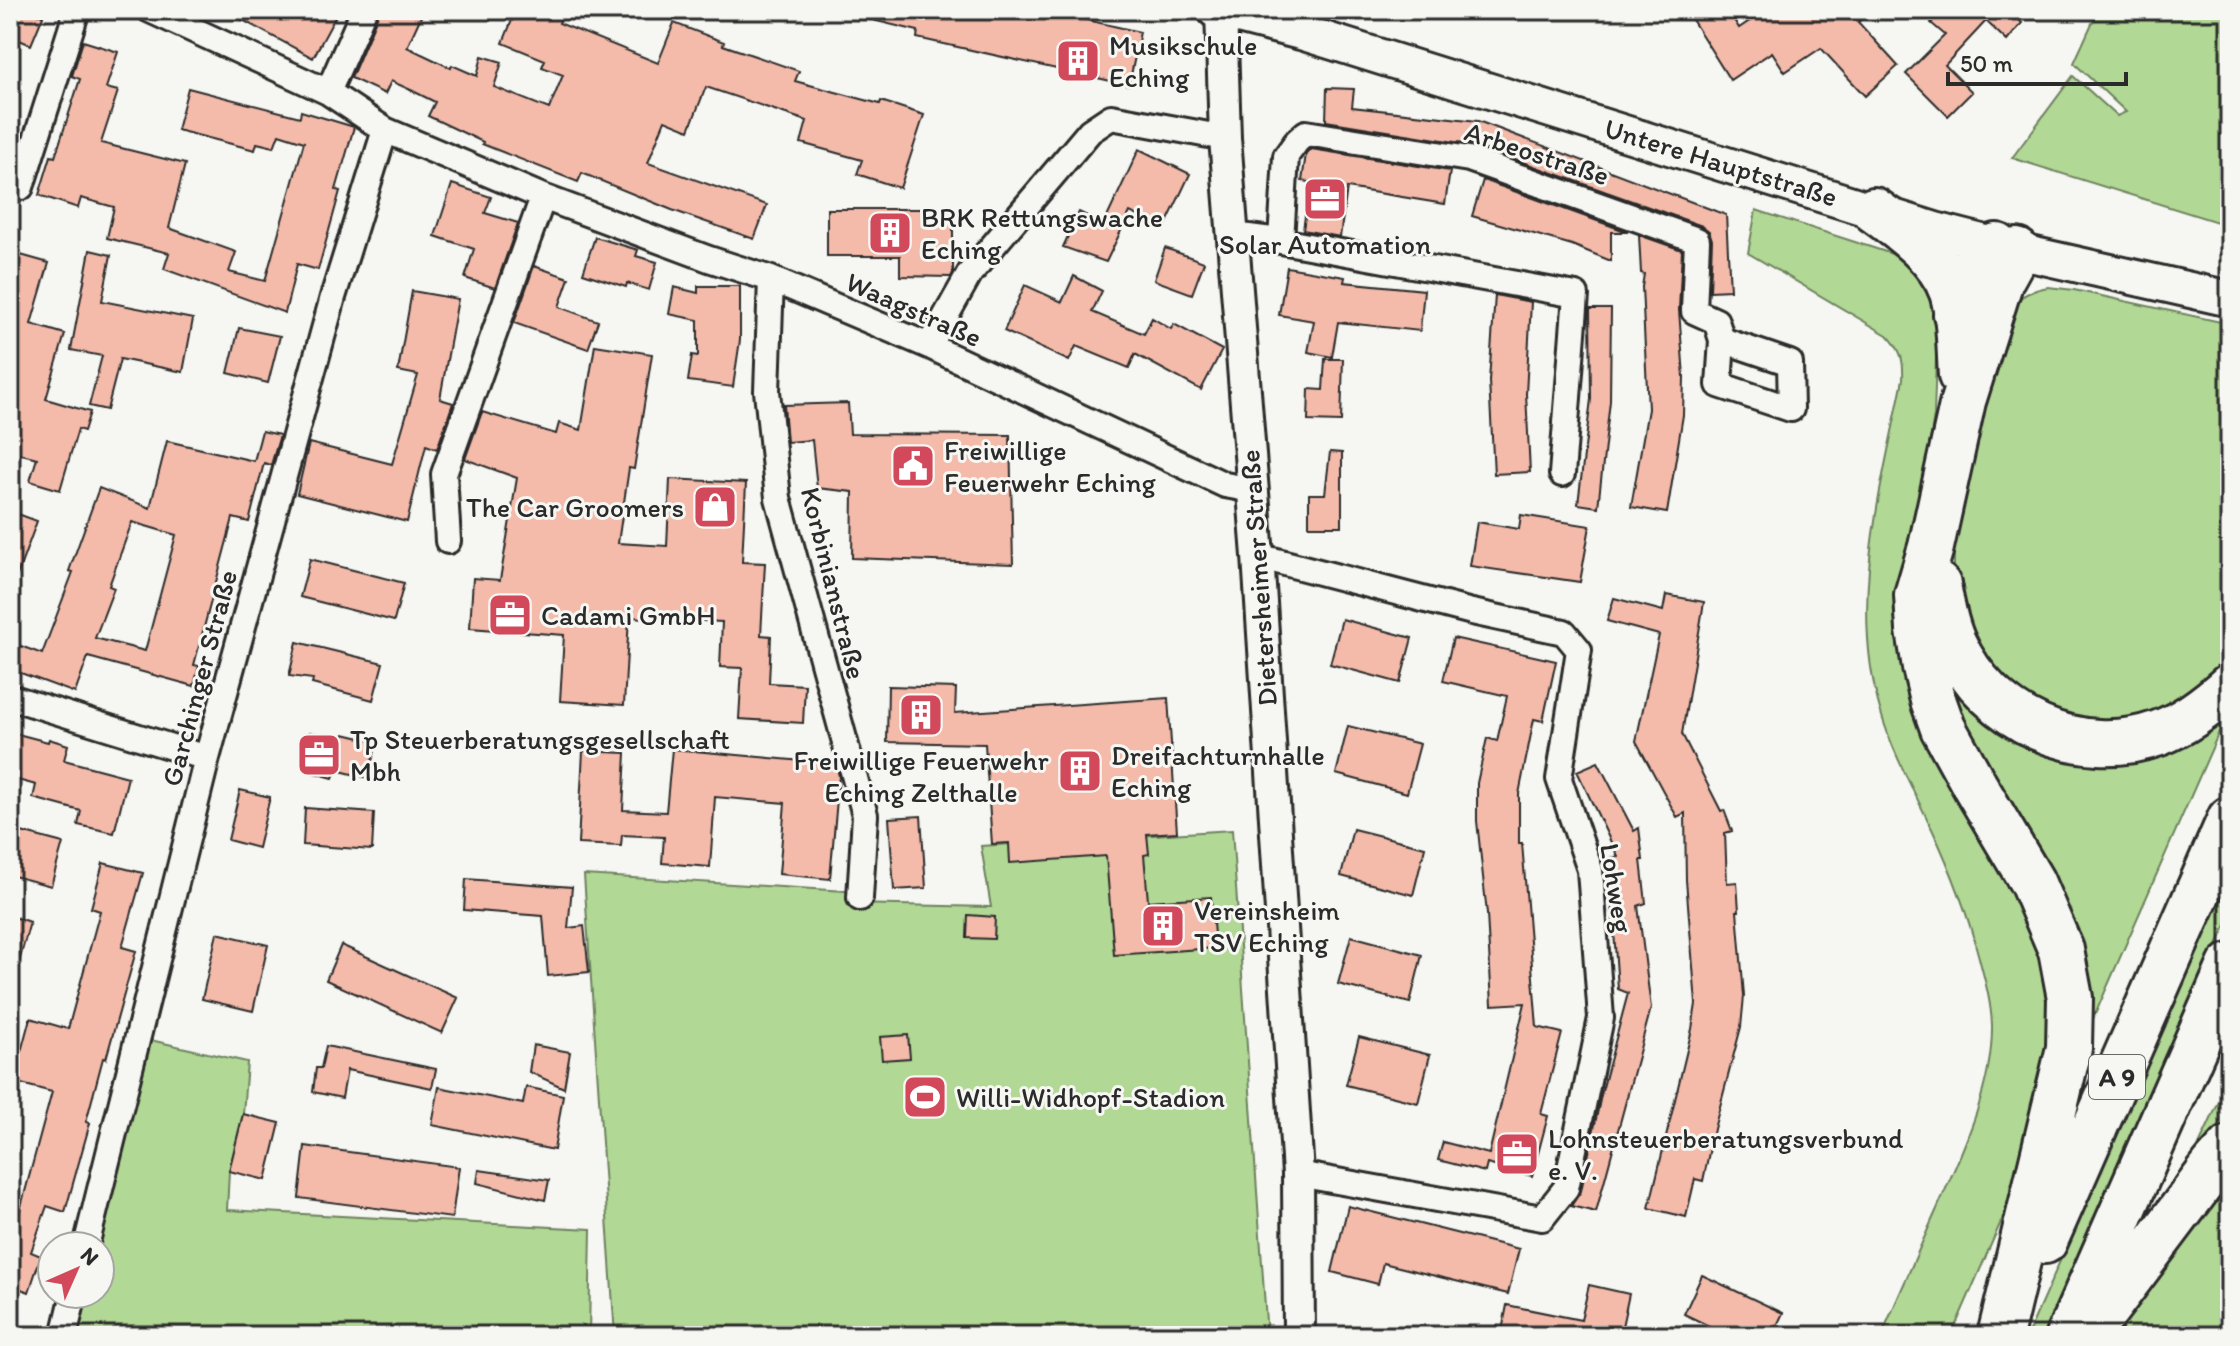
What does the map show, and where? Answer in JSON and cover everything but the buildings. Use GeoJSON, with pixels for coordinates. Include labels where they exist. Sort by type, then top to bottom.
{"type":"FeatureCollection","features":[{"type":"Feature","properties":{"kind":"highway"},"geometry":{"type":"LineString","coordinates":[[1874,210],[1907,234],[1940,271],[1951,292],[1956,314],[1963,401]]}},
{"type":"Feature","properties":{"kind":"highway"},"geometry":{"type":"LineString","coordinates":[[1956,314],[1963,283],[1976,259],[2007,248]]}},
{"type":"Feature","properties":{"kind":"highway"},"geometry":{"type":"LineString","coordinates":[[2002,1336],[2069,1048],[2070,998],[2061,950],[2032,882],[1943,728],[1933,700],[1919,630],[1917,595],[1931,547],[1963,401],[2007,248]]}},
{"type":"Feature","properties":{"kind":"highway"},"geometry":{"type":"LineString","coordinates":[[1931,547],[1946,623],[1954,645],[1982,688],[2024,722],[2049,733],[2079,740],[2107,743],[2135,740],[2160,733],[2188,718],[2230,686]]}},
{"type":"Feature","properties":{"kind":"highway","name":"A 9"},"geometry":{"type":"LineString","coordinates":[[2002,1336],[2230,819]]}},
{"type":"Feature","properties":{"kind":"highway","name":"A 9"},"geometry":{"type":"LineString","coordinates":[[2068,1336],[2230,966]]}},
{"type":"Feature","properties":{"kind":"highway"},"geometry":{"type":"LineString","coordinates":[[2086,1336],[2230,1148]]}},
{"type":"Feature","properties":{"kind":"main road","name":"Untere Hauptstraße"},"geometry":{"type":"LineString","coordinates":[[1219,10],[1301,32],[1935,230],[2230,299]]}},
{"type":"Feature","properties":{"kind":"street"},"geometry":{"type":"LineString","coordinates":[[21,187],[77,10]]}},
{"type":"Feature","properties":{"kind":"street","name":"Waagstraße"},"geometry":{"type":"LineString","coordinates":[[150,10],[328,92],[385,130],[543,197],[771,279],[929,346],[1225,485],[1253,490]]}},
{"type":"Feature","properties":{"kind":"street"},"geometry":{"type":"LineString","coordinates":[[328,92],[364,10]]}},
{"type":"Feature","properties":{"kind":"street","name":"Dietersheimer Straße"},"geometry":{"type":"LineString","coordinates":[[1219,10],[1225,138],[1258,556],[1298,1174],[1299,1336]]}},
{"type":"Feature","properties":{"kind":"street"},"geometry":{"type":"LineString","coordinates":[[929,346],[970,273],[1090,131],[1111,117],[1225,138]]}},
{"type":"Feature","properties":{"kind":"street","name":"Garchinger Straße"},"geometry":{"type":"LineString","coordinates":[[90,1230],[207,758],[333,297],[385,130]]}},
{"type":"Feature","properties":{"kind":"street","name":"Arbeostraße"},"geometry":{"type":"LineString","coordinates":[[1281,241],[1286,156],[1306,133],[1469,159],[1697,240],[1694,311],[1716,321],[1722,340]]}},
{"type":"Feature","properties":{"kind":"street"},"geometry":{"type":"LineString","coordinates":[[448,541],[444,474],[543,197]]}},
{"type":"Feature","properties":{"kind":"street"},"geometry":{"type":"LineString","coordinates":[[1233,235],[1576,295],[1562,474]]}},
{"type":"Feature","properties":{"kind":"street","name":"Korbinianstraße"},"geometry":{"type":"LineString","coordinates":[[771,279],[767,391],[778,498],[865,815],[860,898]]}},
{"type":"Feature","properties":{"kind":"street","name":"Lohweg"},"geometry":{"type":"LineString","coordinates":[[1258,556],[1472,612],[1564,632],[1579,650],[1559,779],[1590,870],[1601,1018],[1566,1188],[1542,1218],[1298,1174]]}},
{"type":"Feature","properties":{"kind":"street"},"geometry":{"type":"LineString","coordinates":[[10,697],[207,758]]}},
{"type":"Feature","properties":{"kind":"street"},"geometry":{"type":"LineString","coordinates":[[64,1336],[70,1310]]}},
{"type":"Feature","properties":{"kind":"green space"},"geometry":{"type":"Polygon","coordinates":[[[2098,10],[2230,10],[2230,226],[2012,158],[2073,76],[2117,116],[2126,112],[2074,63],[2098,10]]]}},
{"type":"Feature","properties":{"kind":"green space"},"geometry":{"type":"Polygon","coordinates":[[[1756,210],[1903,260],[1922,283],[1934,310],[1937,327],[1934,415],[1907,597],[2014,874],[2058,1004],[2021,1176],[1951,1336],[1881,1336],[1974,1119],[1987,1072],[1992,1025],[1985,980],[1963,906],[1892,743],[1881,713],[1872,672],[1867,630],[1871,546],[1903,379],[1902,360],[1896,345],[1887,335],[1748,253],[1756,210]]]}},
{"type":"Feature","properties":{"kind":"green space"},"geometry":{"type":"Polygon","coordinates":[[[2048,287],[2230,324],[2230,665],[2212,683],[2131,724],[2052,718],[1982,662],[1954,580],[1954,544],[1961,489],[2010,306],[2028,294],[2048,287]]]}},
{"type":"Feature","properties":{"kind":"green space"},"geometry":{"type":"Polygon","coordinates":[[[1943,657],[2035,744],[2230,707],[2079,1051],[1974,763],[1943,657]]]}},
{"type":"Feature","properties":{"kind":"green space","name":"Willi-Widhopf-Stadion"},"geometry":{"type":"Polygon","coordinates":[[[1232,830],[1267,1336],[615,1336],[584,875],[846,891],[850,904],[991,907],[981,846],[1232,830]]]}},
{"type":"Feature","properties":{"kind":"green space"},"geometry":{"type":"Polygon","coordinates":[[[2230,875],[2230,916],[2046,1336],[2027,1336],[2230,875]]]}},
{"type":"Feature","properties":{"kind":"green space"},"geometry":{"type":"Polygon","coordinates":[[[146,1039],[247,1062],[243,1114],[229,1171],[227,1210],[591,1229],[589,1336],[73,1336],[79,1310],[116,1310],[116,1230],[99,1230],[146,1039]]]}},
{"type":"Feature","properties":{"kind":"green space"},"geometry":{"type":"Polygon","coordinates":[[[2230,1078],[2230,1130],[2188,1169],[2230,1078]]]}},
{"type":"Feature","properties":{"kind":"green space"},"geometry":{"type":"Polygon","coordinates":[[[2230,1165],[2229,1336],[2119,1336],[2145,1282],[2230,1165]]]}},
{"type":"Feature","properties":{"kind":"place","name":"Musikschule Eching"},"geometry":{"type":"Point","coordinates":[1078,61]}},
{"type":"Feature","properties":{"kind":"place","name":"Solar Automation"},"geometry":{"type":"Point","coordinates":[1325,199]}},
{"type":"Feature","properties":{"kind":"place","name":"BRK Rettungswache Eching"},"geometry":{"type":"Point","coordinates":[890,233]}},
{"type":"Feature","properties":{"kind":"place","name":"Freiwillige Feuerwehr Eching"},"geometry":{"type":"Point","coordinates":[913,466]}},
{"type":"Feature","properties":{"kind":"place","name":"The Car Groomers"},"geometry":{"type":"Point","coordinates":[715,507]}},
{"type":"Feature","properties":{"kind":"place","name":"Cadami GmbH"},"geometry":{"type":"Point","coordinates":[510,615]}},
{"type":"Feature","properties":{"kind":"place","name":"Freiwillige Feuerwehr Eching Zelthalle"},"geometry":{"type":"Point","coordinates":[921,715]}},
{"type":"Feature","properties":{"kind":"place","name":"Tp Steuerberatungsgesellschaft Mbh"},"geometry":{"type":"Point","coordinates":[319,755]}},
{"type":"Feature","properties":{"kind":"place","name":"Dreifachturnhalle Eching"},"geometry":{"type":"Point","coordinates":[1080,771]}},
{"type":"Feature","properties":{"kind":"place","name":"Vereinsheim TSV Eching"},"geometry":{"type":"Point","coordinates":[1163,926]}},
{"type":"Feature","properties":{"kind":"place","name":"Willi-Widhopf-Stadion"},"geometry":{"type":"Point","coordinates":[925,1097]}},
{"type":"Feature","properties":{"kind":"place","name":"Lohnsteuerberatungsverbund e. V."},"geometry":{"type":"Point","coordinates":[1517,1154]}}]}
